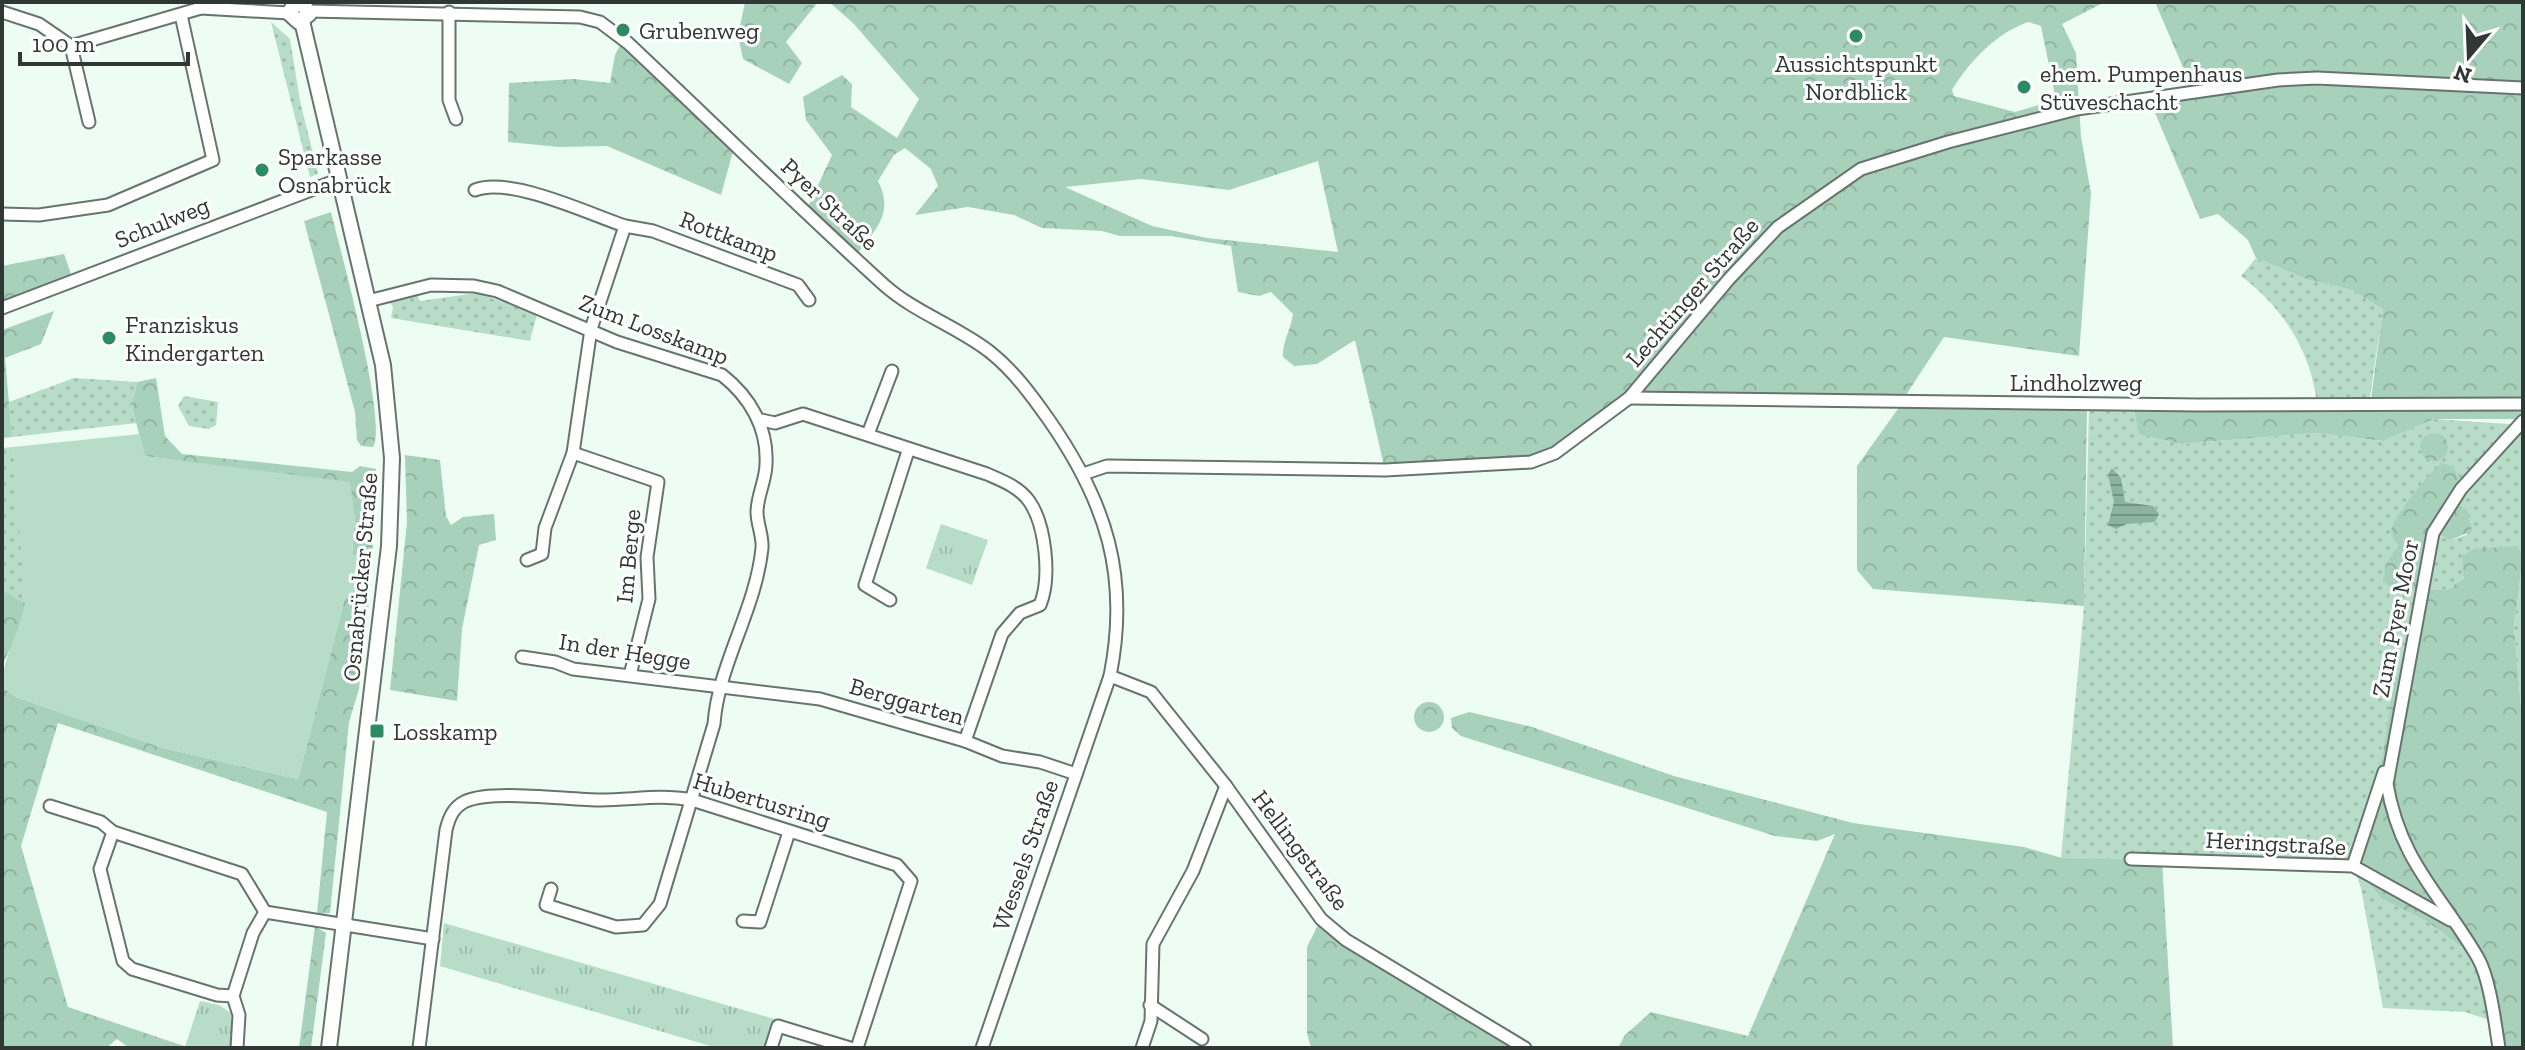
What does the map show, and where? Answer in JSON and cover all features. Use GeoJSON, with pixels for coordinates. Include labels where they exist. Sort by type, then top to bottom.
{"type":"FeatureCollection","features":[{"type":"Feature","properties":{"kind":"street"},"geometry":{"type":"LineString","coordinates":[[556,15],[562,2]]}},
{"type":"Feature","properties":{"kind":"street"},"geometry":{"type":"LineString","coordinates":[[71,46],[181,15],[200,5]]}},
{"type":"Feature","properties":{"kind":"street","name":"Pyer Straße"},"geometry":{"type":"LineString","coordinates":[[200,5],[449,12],[468,7],[600,22],[623,39],[885,286],[989,351],[1032,397],[1083,474],[1097,501],[1114,554],[1119,610],[1110,676]]}},
{"type":"Feature","properties":{"kind":"street","name":"Osnabrücker Straße"},"geometry":{"type":"LineString","coordinates":[[298,8],[383,365],[391,430],[391,499],[329,1048]]}},
{"type":"Feature","properties":{"kind":"street"},"geometry":{"type":"LineString","coordinates":[[449,12],[449,100],[456,119]]}},
{"type":"Feature","properties":{"kind":"street"},"geometry":{"type":"LineString","coordinates":[[2,13],[39,24],[71,46],[89,122]]}},
{"type":"Feature","properties":{"kind":"street"},"geometry":{"type":"LineString","coordinates":[[2,214],[39,215],[108,205],[213,160],[181,15]]}},
{"type":"Feature","properties":{"kind":"street","name":"Lechtinger Straße"},"geometry":{"type":"LineString","coordinates":[[1083,474],[1107,466],[1385,470],[1508,466],[1555,453],[1629,398],[1736,270],[1778,227],[1861,169],[1948,142],[2077,109],[2278,80],[2317,78],[2523,88]]}},
{"type":"Feature","properties":{"kind":"street","name":"Schulweg"},"geometry":{"type":"LineString","coordinates":[[2,308],[340,179]]}},
{"type":"Feature","properties":{"kind":"street","name":"Rottkamp"},"geometry":{"type":"LineString","coordinates":[[475,190],[486,185],[517,190],[625,226],[653,231],[798,285],[809,300]]}},
{"type":"Feature","properties":{"kind":"street"},"geometry":{"type":"LineString","coordinates":[[527,560],[542,554],[545,528],[573,453],[591,329],[625,226]]}},
{"type":"Feature","properties":{"kind":"street","name":"Zum Losskamp"},"geometry":{"type":"LineString","coordinates":[[368,301],[431,285],[474,286],[591,329],[617,342],[722,375],[735,385],[761,420]]}},
{"type":"Feature","properties":{"kind":"street"},"geometry":{"type":"LineString","coordinates":[[868,434],[892,371]]}},
{"type":"Feature","properties":{"kind":"street","name":"Lindholzweg"},"geometry":{"type":"LineString","coordinates":[[1629,398],[2199,405],[2523,404]]}},
{"type":"Feature","properties":{"kind":"street"},"geometry":{"type":"LineString","coordinates":[[551,889],[546,905],[616,927],[643,925],[660,904],[721,689],[748,609],[763,546],[757,512],[766,464],[761,420],[775,423],[803,414],[868,434],[908,451],[987,474],[1015,487],[1030,502],[1041,529],[1046,590],[1040,605],[1020,613],[1002,634],[965,741]]}},
{"type":"Feature","properties":{"kind":"street","name":"Zum Pyer Moor"},"geometry":{"type":"LineString","coordinates":[[2499,1048],[2480,961],[2420,874],[2393,820],[2387,784],[2433,533],[2461,489],[2523,421]]}},
{"type":"Feature","properties":{"kind":"street"},"geometry":{"type":"LineString","coordinates":[[890,600],[865,585],[908,451]]}},
{"type":"Feature","properties":{"kind":"street","name":"Im Berge"},"geometry":{"type":"LineString","coordinates":[[573,453],[658,482],[647,557],[649,599],[630,675]]}},
{"type":"Feature","properties":{"kind":"street","name":"In der Hegge"},"geometry":{"type":"LineString","coordinates":[[522,657],[555,662],[573,669],[721,689]]}},
{"type":"Feature","properties":{"kind":"street","name":"Wessels Straße"},"geometry":{"type":"LineString","coordinates":[[982,1048],[1110,676]]}},
{"type":"Feature","properties":{"kind":"street","name":"Hellingstraße"},"geometry":{"type":"LineString","coordinates":[[1110,676],[1151,692],[1226,786],[1321,919],[1346,940],[1525,1048]]}},
{"type":"Feature","properties":{"kind":"street","name":"Berggarten"},"geometry":{"type":"LineString","coordinates":[[721,689],[820,699],[965,741],[1002,756],[1040,762],[1076,774]]}},
{"type":"Feature","properties":{"kind":"street","name":"Zum Pyer Moor"},"geometry":{"type":"LineString","coordinates":[[2353,866],[2391,759]]}},
{"type":"Feature","properties":{"kind":"street"},"geometry":{"type":"LineString","coordinates":[[1142,1048],[1151,1021],[1153,944],[1193,871],[1226,786]]}},
{"type":"Feature","properties":{"kind":"street","name":"Hubertusring"},"geometry":{"type":"LineString","coordinates":[[419,1048],[450,815],[460,805],[495,797],[604,800],[663,794],[692,800],[897,865],[911,881],[857,1048]]}},
{"type":"Feature","properties":{"kind":"street"},"geometry":{"type":"LineString","coordinates":[[50,806],[101,822],[113,832],[242,874],[265,912],[433,939]]}},
{"type":"Feature","properties":{"kind":"street"},"geometry":{"type":"LineString","coordinates":[[113,832],[100,869],[123,961],[132,969],[217,995],[233,996]]}},
{"type":"Feature","properties":{"kind":"street"},"geometry":{"type":"LineString","coordinates":[[743,921],[760,922],[789,832]]}},
{"type":"Feature","properties":{"kind":"street","name":"Heringstraße"},"geometry":{"type":"LineString","coordinates":[[2131,859],[2353,866],[2454,922]]}},
{"type":"Feature","properties":{"kind":"street"},"geometry":{"type":"LineString","coordinates":[[237,1048],[239,1015],[233,996],[253,933],[265,912]]}},
{"type":"Feature","properties":{"kind":"street"},"geometry":{"type":"LineString","coordinates":[[1150,1005],[1202,1039]]}},
{"type":"Feature","properties":{"kind":"street"},"geometry":{"type":"LineString","coordinates":[[771,1048],[778,1026],[850,1048]]}},
{"type":"Feature","properties":{"kind":"green space"},"geometry":{"type":"Polygon","coordinates":[[[745,2],[818,2],[786,42],[802,63],[789,84],[743,59],[738,36],[745,2]]]}},
{"type":"Feature","properties":{"kind":"green space"},"geometry":{"type":"Polygon","coordinates":[[[829,2],[2105,2],[2062,24],[2076,53],[2081,137],[2091,193],[2079,356],[1944,337],[1904,398],[1629,398],[1531,462],[1385,470],[1355,340],[1317,364],[1294,366],[1283,357],[1293,314],[1271,292],[1259,296],[1238,292],[1231,246],[1171,236],[1120,236],[1102,231],[1042,228],[1014,215],[968,207],[915,215],[938,186],[931,169],[905,148],[894,155],[878,181],[883,193],[883,213],[855,257],[806,211],[832,155],[806,120],[803,97],[842,75],[852,84],[851,107],[897,138],[919,99],[853,23],[829,2]],[[2028,22],[1984,50],[1952,90],[1954,96],[2015,112],[2056,100],[2041,26],[2028,22]],[[1318,161],[1229,190],[1141,179],[1065,187],[1152,226],[1207,238],[1338,252],[1318,161]]]}},
{"type":"Feature","properties":{"kind":"green space"},"geometry":{"type":"Polygon","coordinates":[[[2155,2],[2523,2],[2523,399],[2371,399],[2383,309],[2352,290],[2309,280],[2256,258],[2248,240],[2218,214],[2200,219],[2150,101],[2194,93],[2155,2]]]}},
{"type":"Feature","properties":{"kind":"green space"},"geometry":{"type":"Polygon","coordinates":[[[271,22],[290,39],[300,101],[318,174],[310,177],[271,22]]]}},
{"type":"Feature","properties":{"kind":"green space"},"geometry":{"type":"Polygon","coordinates":[[[623,39],[735,144],[721,195],[607,146],[559,147],[508,142],[509,83],[574,79],[610,83],[615,55],[623,39]]]}},
{"type":"Feature","properties":{"kind":"green space"},"geometry":{"type":"Polygon","coordinates":[[[331,212],[369,371],[376,431],[373,447],[361,446],[357,440],[355,412],[304,221],[331,212]]]}},
{"type":"Feature","properties":{"kind":"green space"},"geometry":{"type":"Polygon","coordinates":[[[64,254],[71,274],[2,301],[2,266],[64,254]]]}},
{"type":"Feature","properties":{"kind":"green space"},"geometry":{"type":"Polygon","coordinates":[[[2256,258],[2309,280],[2352,290],[2383,309],[2370,397],[2316,397],[2307,362],[2291,329],[2269,301],[2241,276],[2256,258]]]}},
{"type":"Feature","properties":{"kind":"green space"},"geometry":{"type":"Polygon","coordinates":[[[477,293],[537,314],[530,341],[391,318],[393,307],[389,301],[417,294],[420,301],[477,293]]]}},
{"type":"Feature","properties":{"kind":"green space"},"geometry":{"type":"Polygon","coordinates":[[[54,311],[41,344],[5,358],[12,437],[2,438],[2,330],[54,311]]]}},
{"type":"Feature","properties":{"kind":"green space"},"geometry":{"type":"Polygon","coordinates":[[[74,378],[137,382],[132,404],[137,423],[12,437],[9,402],[74,378]]]}},
{"type":"Feature","properties":{"kind":"green space"},"geometry":{"type":"Polygon","coordinates":[[[156,378],[165,436],[182,454],[352,472],[360,466],[376,469],[372,559],[352,555],[355,518],[189,462],[144,456],[132,404],[137,382],[156,378]]]}},
{"type":"Feature","properties":{"kind":"green space"},"geometry":{"type":"Polygon","coordinates":[[[184,396],[218,402],[216,425],[209,429],[189,426],[178,406],[184,396]]]}},
{"type":"Feature","properties":{"kind":"green space"},"geometry":{"type":"Polygon","coordinates":[[[1900,406],[2087,408],[2084,606],[1873,589],[1857,570],[1857,466],[1900,406]]]}},
{"type":"Feature","properties":{"kind":"green space"},"geometry":{"type":"Polygon","coordinates":[[[2089,408],[2134,409],[2183,444],[2316,433],[2383,441],[2434,419],[2523,425],[2523,556],[2462,556],[2465,577],[2447,590],[2399,671],[2383,753],[2357,829],[2353,866],[2061,858],[2084,606],[2089,408]],[[2441,464],[2401,510],[2398,545],[2386,563],[2433,533],[2450,540],[2467,535],[2458,509],[2449,506],[2454,468],[2441,464]]]}},
{"type":"Feature","properties":{"kind":"green space"},"geometry":{"type":"Polygon","coordinates":[[[2134,409],[2523,411],[2523,419],[2434,419],[2383,441],[2316,433],[2182,444],[2139,434],[2134,409]]]}},
{"type":"Feature","properties":{"kind":"green space"},"geometry":{"type":"Polygon","coordinates":[[[2434,433],[2444,437],[2448,447],[2444,457],[2434,461],[2424,457],[2420,447],[2424,437],[2434,433]]]}},
{"type":"Feature","properties":{"kind":"green space"},"geometry":{"type":"Polygon","coordinates":[[[140,434],[145,456],[350,482],[355,518],[352,555],[372,559],[369,601],[345,597],[298,779],[163,748],[16,697],[2,687],[5,665],[25,603],[13,447],[140,434]]]}},
{"type":"Feature","properties":{"kind":"green space"},"geometry":{"type":"Polygon","coordinates":[[[13,447],[25,603],[2,590],[2,448],[13,447]]]}},
{"type":"Feature","properties":{"kind":"green space"},"geometry":{"type":"Polygon","coordinates":[[[405,455],[440,460],[446,516],[451,525],[463,517],[494,514],[496,540],[479,545],[462,629],[457,701],[390,690],[407,522],[405,455]]]}},
{"type":"Feature","properties":{"kind":"green space"},"geometry":{"type":"Polygon","coordinates":[[[2441,463],[2454,467],[2461,489],[2449,506],[2467,509],[2472,531],[2450,540],[2434,533],[2421,589],[2447,590],[2464,578],[2462,556],[2474,549],[2517,546],[2523,556],[2514,627],[2523,729],[2523,1048],[2499,1048],[2480,961],[2428,922],[2382,899],[2353,866],[2357,829],[2383,753],[2392,694],[2421,590],[2392,590],[2383,580],[2386,563],[2398,545],[2392,527],[2421,484],[2441,463]]]}},
{"type":"Feature","properties":{"kind":"green space"},"geometry":{"type":"Polygon","coordinates":[[[941,524],[988,540],[972,585],[926,568],[941,524]]]}},
{"type":"Feature","properties":{"kind":"green space"},"geometry":{"type":"Polygon","coordinates":[[[2523,556],[2523,729],[2514,627],[2523,556]]]}},
{"type":"Feature","properties":{"kind":"green space"},"geometry":{"type":"Polygon","coordinates":[[[2,590],[25,603],[21,628],[2,665],[2,590]]]}},
{"type":"Feature","properties":{"kind":"green space"},"geometry":{"type":"Polygon","coordinates":[[[345,597],[369,601],[359,689],[349,722],[330,913],[317,914],[327,812],[58,723],[21,846],[68,1007],[190,1048],[129,1048],[117,1039],[106,1048],[2,1048],[2,687],[16,697],[163,748],[298,779],[345,597]]]}},
{"type":"Feature","properties":{"kind":"green space"},"geometry":{"type":"Polygon","coordinates":[[[1429,702],[1440,706],[1444,717],[1440,728],[1429,732],[1418,728],[1414,717],[1418,706],[1429,702]]]}},
{"type":"Feature","properties":{"kind":"green space"},"geometry":{"type":"Polygon","coordinates":[[[1469,712],[1532,727],[1674,776],[1853,823],[2024,847],[2062,858],[2162,860],[2173,1048],[1618,1048],[1625,1035],[1651,1012],[1748,1036],[1835,834],[1817,841],[1775,836],[1461,736],[1452,728],[1451,718],[1469,712]]]}},
{"type":"Feature","properties":{"kind":"green space"},"geometry":{"type":"Polygon","coordinates":[[[2353,866],[2382,899],[2428,922],[2480,961],[2495,1022],[2465,1012],[2383,1008],[2361,888],[2353,866]]]}},
{"type":"Feature","properties":{"kind":"green space"},"geometry":{"type":"Polygon","coordinates":[[[1321,919],[1525,1048],[1311,1048],[1307,1033],[1307,947],[1321,919]]]}},
{"type":"Feature","properties":{"kind":"green space"},"geometry":{"type":"Polygon","coordinates":[[[444,923],[778,1020],[769,1048],[717,1048],[440,966],[444,923]]]}},
{"type":"Feature","properties":{"kind":"green space"},"geometry":{"type":"Polygon","coordinates":[[[315,926],[326,933],[311,1048],[299,1048],[315,926]]]}},
{"type":"Feature","properties":{"kind":"green space"},"geometry":{"type":"Polygon","coordinates":[[[200,1001],[219,1005],[231,1013],[232,1048],[185,1047],[200,1001]]]}},
{"type":"Feature","properties":{"kind":"shaded area"},"geometry":{"type":"Polygon","coordinates":[[[2112,468],[2121,478],[2125,502],[2153,506],[2159,514],[2155,522],[2126,524],[2116,529],[2108,525],[2114,502],[2108,474],[2112,468]]]}},
{"type":"Feature","properties":{"kind":"place","name":"Grubenweg"},"geometry":{"type":"Point","coordinates":[623,30]}},
{"type":"Feature","properties":{"kind":"place","name":"Aussichtspunkt Nordblick"},"geometry":{"type":"Point","coordinates":[1856,36]}},
{"type":"Feature","properties":{"kind":"place","name":"ehem. Pumpenhaus Stüveschacht"},"geometry":{"type":"Point","coordinates":[2024,87]}},
{"type":"Feature","properties":{"kind":"place","name":"Sparkasse Osnabrück"},"geometry":{"type":"Point","coordinates":[262,170]}},
{"type":"Feature","properties":{"kind":"place","name":"Franziskus Kindergarten"},"geometry":{"type":"Point","coordinates":[109,338]}},
{"type":"Feature","properties":{"kind":"place","name":"Losskamp"},"geometry":{"type":"Point","coordinates":[377,731]}}]}
